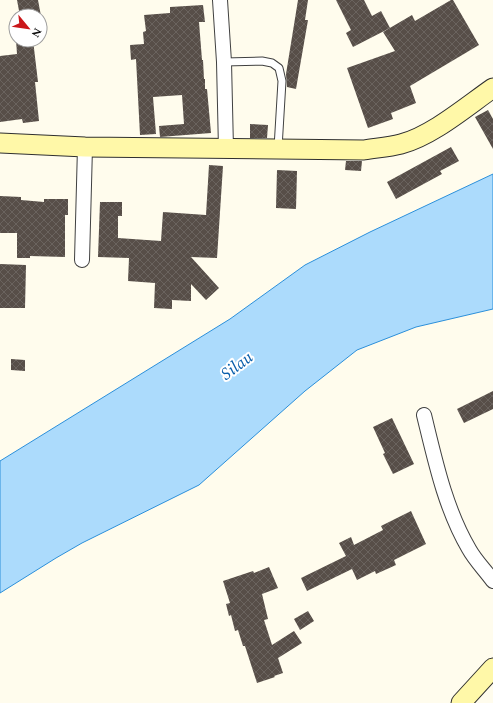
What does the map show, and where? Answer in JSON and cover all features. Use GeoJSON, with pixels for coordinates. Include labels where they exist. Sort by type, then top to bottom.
{"type":"FeatureCollection","features":[{"type":"Feature","properties":{"kind":"main road"},"geometry":{"type":"LineString","coordinates":[[0,143],[85,147],[364,150],[401,144],[434,128],[493,88]]}},
{"type":"Feature","properties":{"kind":"main road"},"geometry":{"type":"LineString","coordinates":[[461,703],[493,668]]}},
{"type":"Feature","properties":{"kind":"street"},"geometry":{"type":"LineString","coordinates":[[220,0],[224,62],[226,149]]}},
{"type":"Feature","properties":{"kind":"street"},"geometry":{"type":"LineString","coordinates":[[82,260],[85,147]]}},
{"type":"Feature","properties":{"kind":"street"},"geometry":{"type":"LineString","coordinates":[[424,415],[442,486],[448,503],[470,551],[493,581]]}},
{"type":"Feature","properties":{"kind":"lane"},"geometry":{"type":"LineString","coordinates":[[224,62],[262,61],[272,63],[279,68],[282,80],[278,149]]}},
{"type":"Feature","properties":{"kind":"water","name":"Silau"},"geometry":{"type":"Polygon","coordinates":[[[493,174],[493,309],[416,327],[357,350],[305,391],[199,485],[82,543],[0,593],[0,461],[230,319],[305,265],[370,232],[493,174]]]}},
{"type":"Feature","properties":{"kind":"building"},"geometry":{"type":"Polygon","coordinates":[[[17,0],[38,0],[40,8],[18,8],[17,0]]]}},
{"type":"Feature","properties":{"kind":"building"},"geometry":{"type":"Polygon","coordinates":[[[298,0],[308,0],[305,20],[308,20],[296,89],[287,87],[286,74],[298,0]]]}},
{"type":"Feature","properties":{"kind":"building"},"geometry":{"type":"Polygon","coordinates":[[[336,0],[364,0],[372,16],[381,11],[390,28],[353,47],[346,33],[351,30],[336,0]]]}},
{"type":"Feature","properties":{"kind":"building"},"geometry":{"type":"Polygon","coordinates":[[[453,0],[479,45],[410,86],[416,103],[391,113],[393,119],[368,128],[347,68],[395,51],[383,32],[412,15],[415,21],[453,0]]]}},
{"type":"Feature","properties":{"kind":"building"},"geometry":{"type":"Polygon","coordinates":[[[203,5],[205,22],[199,22],[205,89],[207,89],[211,133],[160,137],[159,126],[184,124],[182,95],[153,97],[156,134],[140,135],[136,59],[131,60],[130,45],[144,44],[143,32],[146,31],[144,15],[170,13],[170,7],[203,5]]]}},
{"type":"Feature","properties":{"kind":"building"},"geometry":{"type":"Polygon","coordinates":[[[17,48],[34,48],[38,82],[35,82],[39,121],[23,123],[22,119],[0,122],[0,56],[17,54],[17,48]]]}},
{"type":"Feature","properties":{"kind":"building"},"geometry":{"type":"Polygon","coordinates":[[[488,110],[493,119],[493,149],[475,117],[488,110]]]}},
{"type":"Feature","properties":{"kind":"building"},"geometry":{"type":"Polygon","coordinates":[[[250,124],[268,125],[267,138],[250,138],[250,124]]]}},
{"type":"Feature","properties":{"kind":"building"},"geometry":{"type":"Polygon","coordinates":[[[451,147],[459,161],[440,171],[442,174],[396,199],[387,182],[451,147]]]}},
{"type":"Feature","properties":{"kind":"building"},"geometry":{"type":"Polygon","coordinates":[[[346,161],[362,161],[361,171],[345,170],[346,161]]]}},
{"type":"Feature","properties":{"kind":"building"},"geometry":{"type":"Polygon","coordinates":[[[209,165],[223,166],[217,258],[191,257],[219,288],[206,300],[191,284],[191,301],[172,300],[172,309],[154,308],[155,283],[128,281],[129,258],[98,257],[100,202],[122,202],[122,216],[118,216],[118,238],[161,241],[163,212],[206,215],[209,165]]]}},
{"type":"Feature","properties":{"kind":"building"},"geometry":{"type":"Polygon","coordinates":[[[277,170],[297,171],[296,209],[276,208],[277,170]]]}},
{"type":"Feature","properties":{"kind":"building"},"geometry":{"type":"Polygon","coordinates":[[[0,196],[21,197],[21,200],[44,202],[44,199],[68,199],[68,215],[65,215],[65,257],[30,256],[30,258],[17,258],[17,233],[0,233],[0,196]]]}},
{"type":"Feature","properties":{"kind":"building"},"geometry":{"type":"Polygon","coordinates":[[[0,264],[26,265],[25,308],[0,308],[0,264]]]}},
{"type":"Feature","properties":{"kind":"building"},"geometry":{"type":"Polygon","coordinates":[[[11,359],[25,360],[25,371],[11,370],[11,359]]]}},
{"type":"Feature","properties":{"kind":"building"},"geometry":{"type":"Polygon","coordinates":[[[493,391],[493,409],[464,423],[457,409],[493,391]]]}},
{"type":"Feature","properties":{"kind":"building"},"geometry":{"type":"Polygon","coordinates":[[[392,418],[414,464],[393,474],[383,454],[385,453],[373,427],[392,418]]]}},
{"type":"Feature","properties":{"kind":"building"},"geometry":{"type":"Polygon","coordinates":[[[411,511],[426,544],[394,560],[396,565],[376,574],[375,571],[357,580],[352,569],[307,591],[301,578],[346,556],[339,543],[351,537],[354,545],[383,530],[381,526],[411,511]]]}},
{"type":"Feature","properties":{"kind":"building"},"geometry":{"type":"Polygon","coordinates":[[[269,567],[278,588],[262,594],[268,619],[264,620],[272,645],[294,631],[302,643],[278,658],[283,673],[257,683],[245,646],[243,646],[238,630],[235,631],[231,615],[229,616],[226,604],[230,603],[223,581],[253,571],[254,573],[269,567]]]}},
{"type":"Feature","properties":{"kind":"building"},"geometry":{"type":"Polygon","coordinates":[[[308,611],[314,621],[300,630],[294,619],[308,611]]]}}]}
